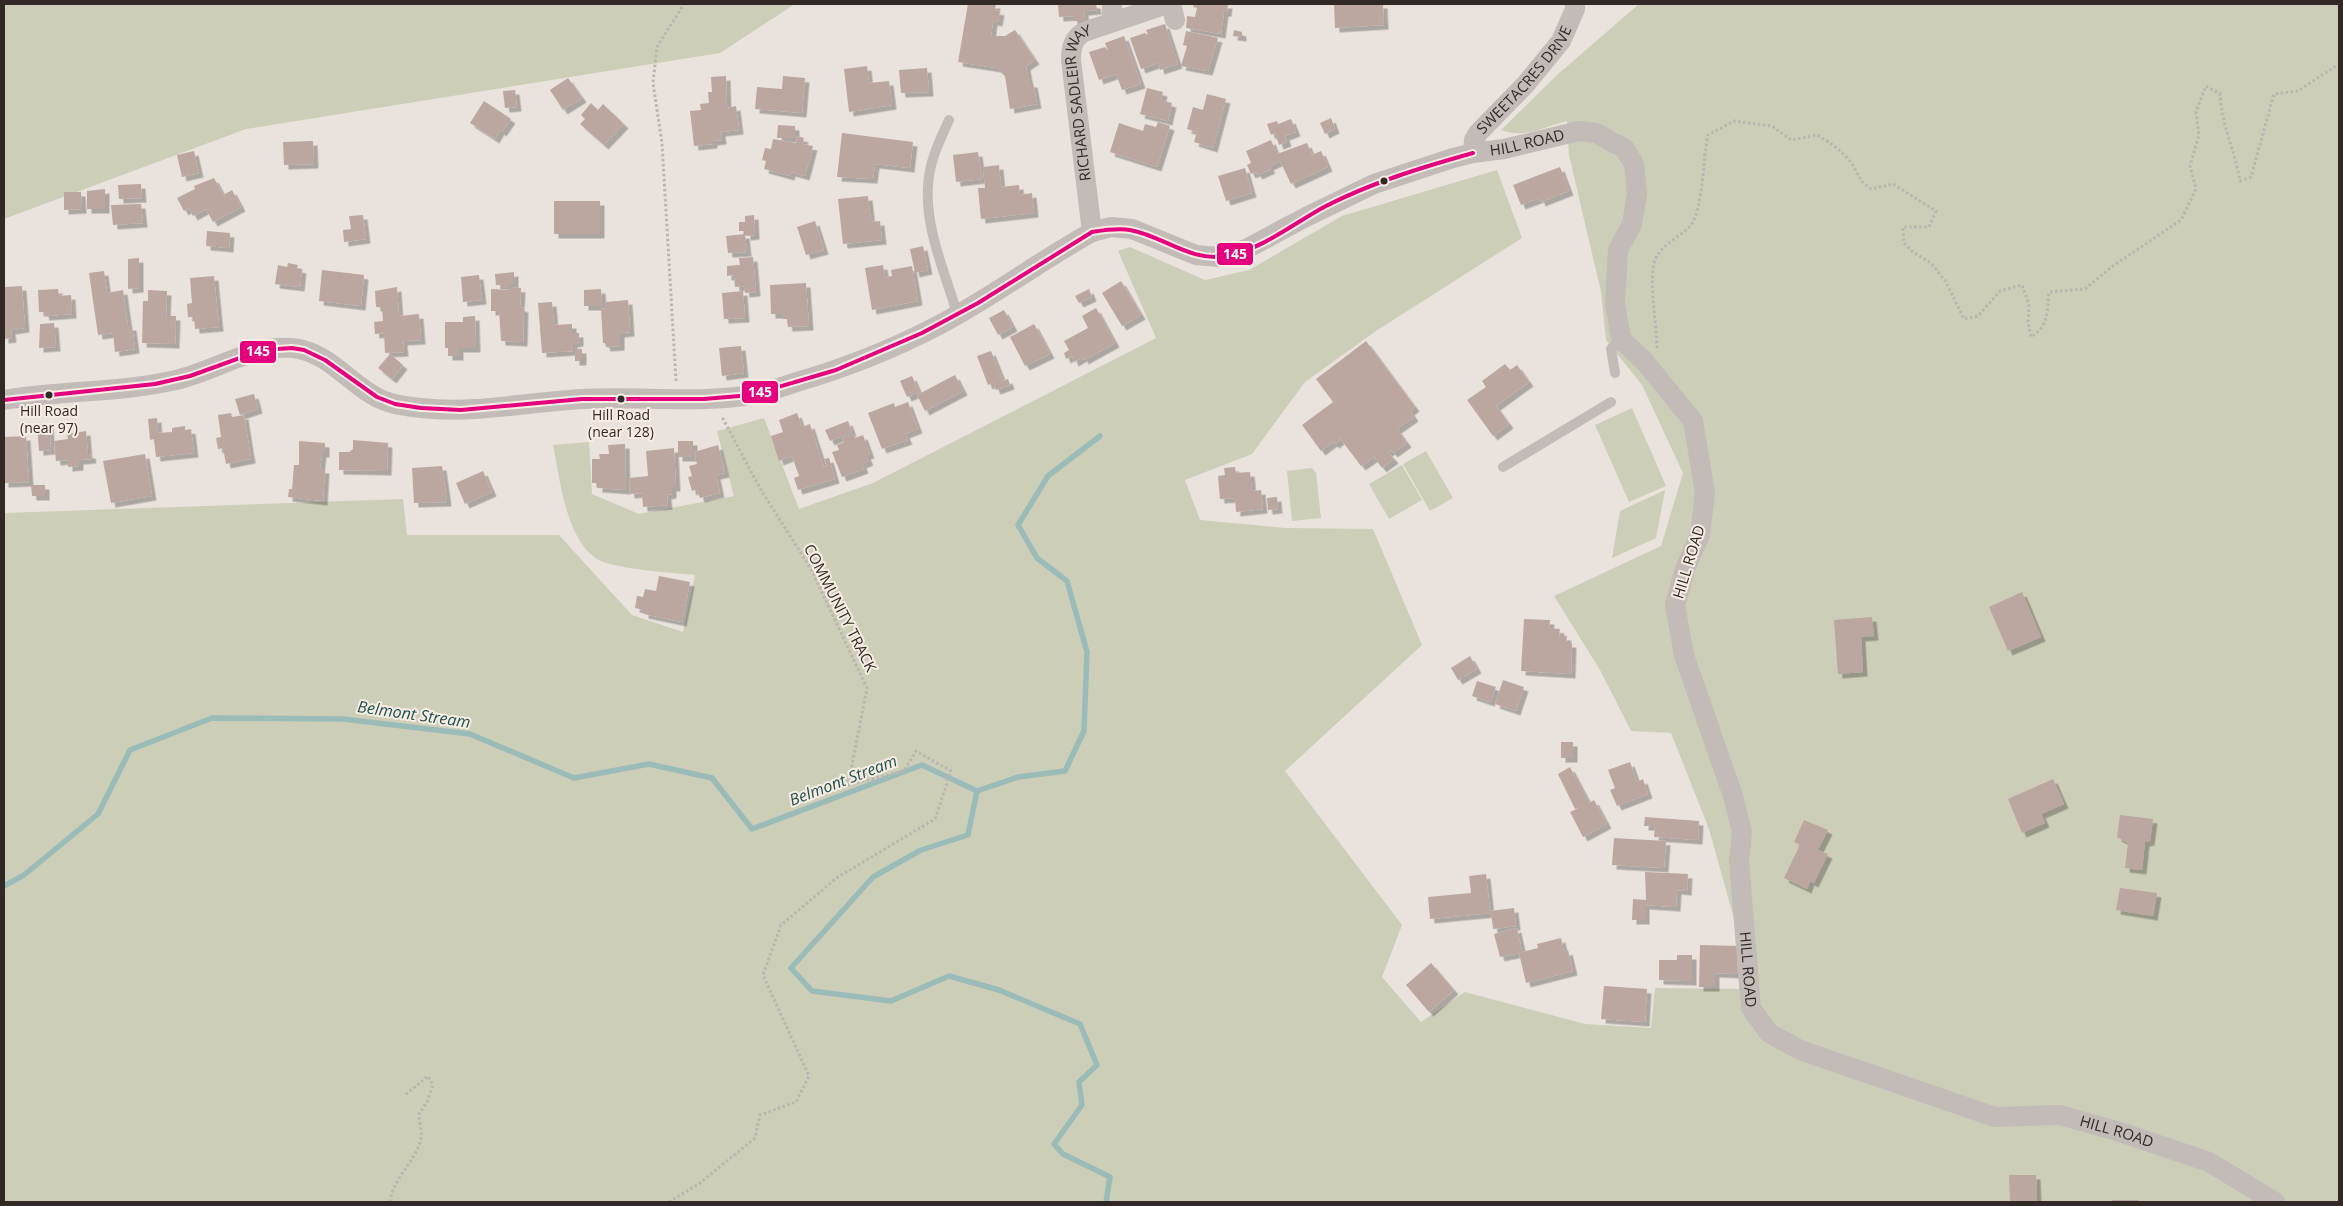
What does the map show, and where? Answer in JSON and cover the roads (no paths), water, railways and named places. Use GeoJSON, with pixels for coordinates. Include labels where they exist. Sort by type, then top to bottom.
{"type":"FeatureCollection","features":[{"type":"Feature","properties":{"kind":"street","name":"SWEETACRES DRIVE"},"geometry":{"type":"LineString","coordinates":[[1473,153],[1474,140],[1478,133],[1525,85],[1561,41],[1575,9],[1575,4]]}},
{"type":"Feature","properties":{"kind":"street","name":"RICHARD SADLEIR WAY"},"geometry":{"type":"LineString","coordinates":[[1092,232],[1071,55],[1074,41],[1080,34],[1112,13],[1171,9]]}},
{"type":"Feature","properties":{"kind":"street","name":"HILL ROAD"},"geometry":{"type":"LineString","coordinates":[[4,400],[42,394],[123,388],[176,380],[204,372],[254,352],[292,348],[311,352],[329,362],[371,395],[384,401],[424,408],[479,409],[587,398],[719,399],[772,390],[822,375],[894,347],[957,313],[1092,232],[1111,227],[1132,229],[1196,256],[1210,258],[1228,256],[1246,249],[1322,208],[1374,184],[1473,153],[1504,149],[1580,131],[1596,133],[1625,149],[1634,164],[1637,194],[1632,224],[1618,250],[1615,304],[1621,339],[1644,361],[1693,421],[1705,493],[1700,535],[1685,569],[1675,605],[1684,655],[1733,796],[1742,832],[1739,861],[1751,1008],[1769,1033],[1800,1050],[1995,1117],[2060,1115],[2210,1162],[2275,1202]]}},
{"type":"Feature","properties":{"kind":"lane"},"geometry":{"type":"LineString","coordinates":[[949,120],[932,162],[928,186],[928,203],[931,224],[957,313]]}},
{"type":"Feature","properties":{"kind":"lane"},"geometry":{"type":"LineString","coordinates":[[1615,373],[1611,349],[1621,339]]}},
{"type":"Feature","properties":{"kind":"lane"},"geometry":{"type":"LineString","coordinates":[[1502,467],[1611,402]]}},
{"type":"Feature","properties":{"kind":"waterway"},"geometry":{"type":"LineString","coordinates":[[977,791],[1018,777],[1065,771],[1084,731],[1087,652],[1067,581],[1037,558],[1018,525],[1048,476],[1100,436]]}},
{"type":"Feature","properties":{"kind":"waterway","name":"Belmont Stream"},"geometry":{"type":"LineString","coordinates":[[4,886],[24,875],[98,814],[130,750],[212,718],[343,719],[470,734],[574,778],[649,764],[712,778],[752,829],[922,765],[977,791],[968,835],[921,850],[873,877],[791,968],[812,991],[891,1001],[949,976],[999,990],[1080,1024],[1097,1065],[1079,1082],[1082,1105],[1054,1144],[1063,1154],[1110,1177],[1106,1202]]}},
{"type":"Feature","properties":{"kind":"place","name":"Hill Road (near 97)"},"geometry":{"type":"Point","coordinates":[49,395]}},
{"type":"Feature","properties":{"kind":"place","name":"Hill Road (near 128)"},"geometry":{"type":"Point","coordinates":[621,399]}}]}
